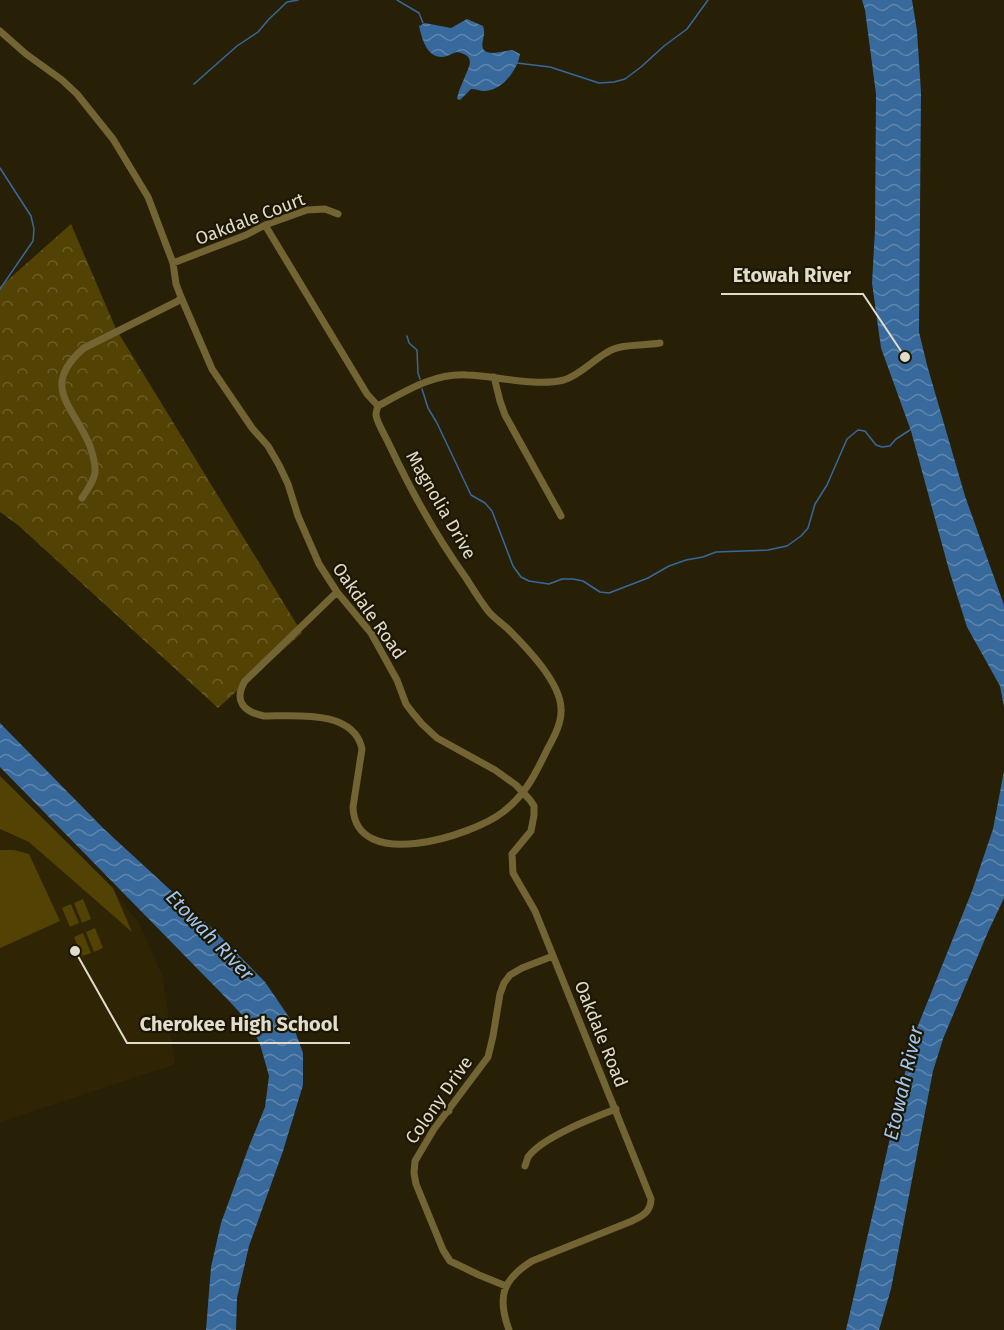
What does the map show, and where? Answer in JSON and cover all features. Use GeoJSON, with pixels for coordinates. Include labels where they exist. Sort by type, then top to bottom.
{"type":"FeatureCollection","features":[{"type":"Feature","properties":{"kind":"street","name":"Oakdale Road"},"geometry":{"type":"LineString","coordinates":[[0,31],[77,94],[113,139],[148,197],[173,264],[181,297],[212,369],[252,428],[268,446],[288,484],[298,516],[319,564],[337,592],[371,633],[397,680],[406,704],[437,738],[516,784],[534,806],[531,831],[512,854],[513,873],[532,904],[616,1109],[651,1199],[651,1205],[648,1212],[632,1221],[532,1261],[518,1270],[506,1286]]}},
{"type":"Feature","properties":{"kind":"street","name":"Oakdale Court"},"geometry":{"type":"LineString","coordinates":[[173,264],[307,210],[325,209],[338,214]]}},
{"type":"Feature","properties":{"kind":"street","name":"Magnolia Drive"},"geometry":{"type":"LineString","coordinates":[[265,225],[367,394],[378,406],[376,416],[401,470],[449,554],[490,612],[541,666],[558,691],[561,706],[559,725],[533,778],[524,793],[491,821],[458,834],[420,843],[390,844],[367,837],[353,815],[362,749],[356,734],[343,724],[330,720],[306,716],[264,716],[252,713],[240,701],[240,691],[245,681],[337,592]]}},
{"type":"Feature","properties":{"kind":"street"},"geometry":{"type":"LineString","coordinates":[[82,498],[93,482],[95,461],[85,434],[68,407],[63,394],[62,378],[66,369],[84,348],[178,301],[181,297]]}},
{"type":"Feature","properties":{"kind":"street"},"geometry":{"type":"LineString","coordinates":[[378,406],[420,384],[441,377],[466,375],[543,382],[563,380],[582,370],[608,351],[634,345],[660,343]]}},
{"type":"Feature","properties":{"kind":"street"},"geometry":{"type":"LineString","coordinates":[[494,377],[505,415],[561,516]]}},
{"type":"Feature","properties":{"kind":"street","name":"Colony Drive"},"geometry":{"type":"LineString","coordinates":[[506,1286],[450,1261],[443,1250],[416,1184],[415,1161],[456,1098],[488,1057],[504,983],[510,975],[522,968],[553,956]]}},
{"type":"Feature","properties":{"kind":"street"},"geometry":{"type":"LineString","coordinates":[[442,1104],[449,1111]]}},
{"type":"Feature","properties":{"kind":"street"},"geometry":{"type":"LineString","coordinates":[[525,1166],[529,1157],[542,1144],[583,1122],[616,1109]]}},
{"type":"Feature","properties":{"kind":"street"},"geometry":{"type":"LineString","coordinates":[[506,1286],[503,1294],[504,1317],[509,1330]]}},
{"type":"Feature","properties":{"kind":"shaded area"},"geometry":{"type":"Polygon","coordinates":[[[0,804],[109,886],[139,923],[163,978],[175,1064],[0,1122],[0,804]]]}},
{"type":"Feature","properties":{"kind":"green space"},"geometry":{"type":"Polygon","coordinates":[[[71,224],[116,329],[302,633],[218,708],[18,525],[0,512],[0,287],[71,224]]]}},
{"type":"Feature","properties":{"kind":"green space"},"geometry":{"type":"Polygon","coordinates":[[[0,776],[113,888],[132,932],[29,842],[0,829],[0,776]]]}},
{"type":"Feature","properties":{"kind":"green space"},"geometry":{"type":"Polygon","coordinates":[[[0,850],[14,850],[29,854],[60,921],[0,948],[0,850]]]}},
{"type":"Feature","properties":{"kind":"green space"},"geometry":{"type":"Polygon","coordinates":[[[83,899],[91,919],[82,923],[74,903],[83,899]]]}},
{"type":"Feature","properties":{"kind":"green space"},"geometry":{"type":"Polygon","coordinates":[[[71,904],[79,923],[70,927],[62,908],[71,904]]]}},
{"type":"Feature","properties":{"kind":"green space"},"geometry":{"type":"Polygon","coordinates":[[[95,928],[103,948],[94,952],[86,932],[95,928]]]}},
{"type":"Feature","properties":{"kind":"green space"},"geometry":{"type":"Polygon","coordinates":[[[83,933],[91,953],[82,956],[74,937],[83,933]]]}},
{"type":"Feature","properties":{"kind":"water"},"geometry":{"type":"Polygon","coordinates":[[[862,0],[912,0],[917,31],[921,92],[919,332],[965,496],[1004,605],[1004,707],[1000,686],[967,627],[911,431],[881,348],[872,283],[875,230],[876,94],[862,0]]]}},
{"type":"Feature","properties":{"kind":"water"},"geometry":{"type":"Polygon","coordinates":[[[467,19],[483,26],[482,46],[484,50],[492,53],[512,50],[520,54],[513,72],[503,83],[491,90],[471,89],[460,100],[457,96],[469,66],[469,59],[457,52],[442,57],[432,54],[426,46],[419,26],[425,23],[451,28],[467,19]]]}},
{"type":"Feature","properties":{"kind":"water","name":"Etowah River"},"geometry":{"type":"Polygon","coordinates":[[[0,723],[104,829],[216,932],[265,982],[291,1020],[303,1053],[303,1085],[283,1151],[249,1246],[237,1298],[236,1330],[206,1330],[211,1267],[221,1223],[265,1107],[269,1076],[260,1044],[250,1024],[231,1003],[0,767],[0,723]]]}},
{"type":"Feature","properties":{"kind":"water","name":"Etowah River"},"geometry":{"type":"Polygon","coordinates":[[[1004,771],[1004,898],[943,1039],[933,1071],[891,1289],[879,1330],[846,1330],[913,1038],[972,891],[993,829],[1004,771]]]}},
{"type":"Feature","properties":{"kind":"waterway"},"geometry":{"type":"LineString","coordinates":[[194,84],[237,46],[258,32],[287,2],[298,0]]}},
{"type":"Feature","properties":{"kind":"waterway"},"geometry":{"type":"LineString","coordinates":[[397,0],[419,13],[423,23]]}},
{"type":"Feature","properties":{"kind":"waterway"},"geometry":{"type":"LineString","coordinates":[[517,63],[550,67],[599,83],[625,79],[687,29],[708,0]]}},
{"type":"Feature","properties":{"kind":"waterway"},"geometry":{"type":"LineString","coordinates":[[0,168],[31,216],[34,229],[33,241],[0,289]]}},
{"type":"Feature","properties":{"kind":"waterway"},"geometry":{"type":"LineString","coordinates":[[407,336],[409,343],[417,350],[420,379]]}},
{"type":"Feature","properties":{"kind":"waterway"},"geometry":{"type":"LineString","coordinates":[[422,389],[428,408],[471,495],[485,503],[492,511],[513,566],[521,577],[529,581],[549,584],[562,579],[573,579],[583,581],[600,592],[609,593],[648,578],[669,566],[716,552],[768,550],[787,546],[808,528],[815,504],[827,485],[847,439],[858,430],[865,431],[876,445],[890,446],[910,430]]}},
{"type":"Feature","properties":{"kind":"place","name":"Etowah River"},"geometry":{"type":"Point","coordinates":[905,357]}},
{"type":"Feature","properties":{"kind":"place","name":"Cherokee High School"},"geometry":{"type":"Point","coordinates":[75,951]}}]}
